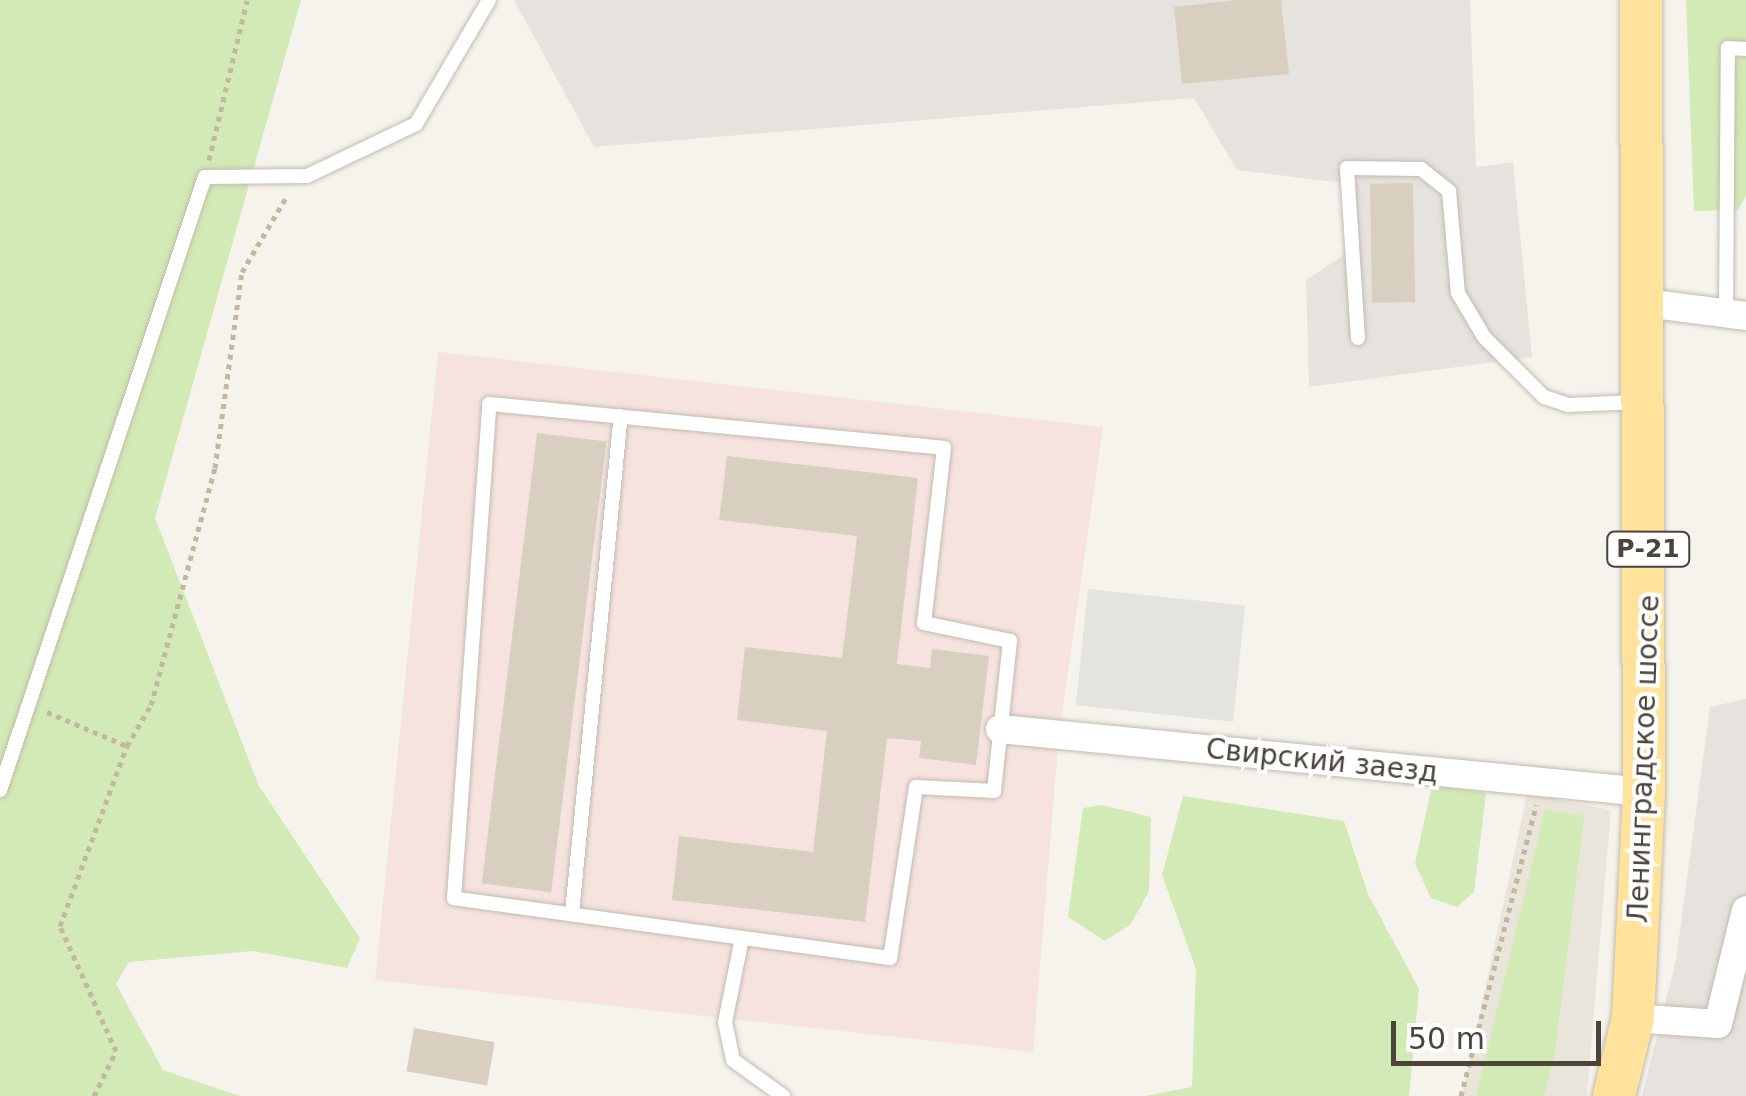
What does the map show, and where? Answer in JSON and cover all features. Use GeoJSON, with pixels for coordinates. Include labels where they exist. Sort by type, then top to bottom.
{"type":"FeatureCollection","features":[{"type":"Feature","properties":{"kind":"main road","name":"Ленинградское шоссе"},"geometry":{"type":"LineString","coordinates":[[1614,1096],[1633,1018],[1644,792],[1646,402],[1641,0]]}},
{"type":"Feature","properties":{"kind":"street"},"geometry":{"type":"LineString","coordinates":[[1645,303],[1736,316]]}},
{"type":"Feature","properties":{"kind":"street","name":"Свирский заезд"},"geometry":{"type":"LineString","coordinates":[[1000,730],[1644,792]]}},
{"type":"Feature","properties":{"kind":"street"},"geometry":{"type":"LineString","coordinates":[[1633,1018],[1718,1024],[1746,910]]}},
{"type":"Feature","properties":{"kind":"lane"},"geometry":{"type":"LineString","coordinates":[[0,790],[205,177],[298,176],[416,124],[490,0]]}},
{"type":"Feature","properties":{"kind":"lane"},"geometry":{"type":"LineString","coordinates":[[1736,316],[1728,48],[1746,49]]}},
{"type":"Feature","properties":{"kind":"lane"},"geometry":{"type":"LineString","coordinates":[[1358,338],[1347,168],[1421,169],[1449,191],[1458,293],[1484,337],[1544,397],[1568,405],[1646,402]]}},
{"type":"Feature","properties":{"kind":"lane"},"geometry":{"type":"LineString","coordinates":[[489,404],[621,416],[944,448],[924,623],[1010,640],[994,792],[916,786],[890,958],[742,943],[572,913],[454,898],[475,518],[489,404]]}},
{"type":"Feature","properties":{"kind":"lane"},"geometry":{"type":"LineString","coordinates":[[572,913],[621,416]]}},
{"type":"Feature","properties":{"kind":"lane"},"geometry":{"type":"LineString","coordinates":[[742,943],[725,1022],[733,1060],[783,1096]]}},
{"type":"Feature","properties":{"kind":"path"},"geometry":{"type":"LineString","coordinates":[[205,177],[246,0]]}},
{"type":"Feature","properties":{"kind":"path"},"geometry":{"type":"LineString","coordinates":[[94,1096],[116,1051],[60,926],[126,746],[151,705],[215,468],[242,272],[298,176]]}},
{"type":"Feature","properties":{"kind":"path"},"geometry":{"type":"LineString","coordinates":[[31,705],[126,746]]}},
{"type":"Feature","properties":{"kind":"path"},"geometry":{"type":"LineString","coordinates":[[1462,1096],[1541,783]]}},
{"type":"Feature","properties":{"kind":"shaded area"},"geometry":{"type":"Polygon","coordinates":[[[514,0],[1470,0],[1476,167],[1513,162],[1532,357],[1309,387],[1306,280],[1356,247],[1352,184],[1237,170],[1194,98],[594,147],[514,0]]]}},
{"type":"Feature","properties":{"kind":"shaded area"},"geometry":{"type":"Polygon","coordinates":[[[438,352],[1103,427],[1059,735],[1033,1052],[375,980],[438,352]]]}},
{"type":"Feature","properties":{"kind":"shaded area"},"geometry":{"type":"Polygon","coordinates":[[[1088,589],[1245,606],[1233,722],[1076,705],[1088,589]]]}},
{"type":"Feature","properties":{"kind":"shaded area"},"geometry":{"type":"Polygon","coordinates":[[[1746,699],[1746,1096],[1642,1096],[1676,960],[1710,707],[1746,699]]]}},
{"type":"Feature","properties":{"kind":"shaded area"},"geometry":{"type":"Polygon","coordinates":[[[1527,794],[1611,810],[1587,1096],[1462,1096],[1527,794]]]}},
{"type":"Feature","properties":{"kind":"green space"},"geometry":{"type":"Polygon","coordinates":[[[0,0],[301,0],[155,518],[259,786],[360,938],[347,968],[253,951],[129,962],[116,984],[163,1070],[240,1096],[0,1096],[0,0]]]}},
{"type":"Feature","properties":{"kind":"green space"},"geometry":{"type":"Polygon","coordinates":[[[1686,0],[1746,0],[1746,196],[1738,210],[1694,211],[1686,0]]]}},
{"type":"Feature","properties":{"kind":"green space"},"geometry":{"type":"Polygon","coordinates":[[[1432,785],[1486,793],[1474,892],[1457,907],[1431,898],[1415,864],[1432,785]]]}},
{"type":"Feature","properties":{"kind":"green space"},"geometry":{"type":"Polygon","coordinates":[[[1183,796],[1344,821],[1368,894],[1419,989],[1409,1096],[1145,1096],[1192,1087],[1196,969],[1162,875],[1183,796]]]}},
{"type":"Feature","properties":{"kind":"green space"},"geometry":{"type":"Polygon","coordinates":[[[1102,805],[1151,817],[1149,891],[1131,924],[1105,941],[1068,917],[1083,808],[1102,805]]]}},
{"type":"Feature","properties":{"kind":"green space"},"geometry":{"type":"Polygon","coordinates":[[[1545,809],[1584,816],[1555,1053],[1544,1096],[1476,1096],[1545,809]]]}},
{"type":"Feature","properties":{"kind":"building"},"geometry":{"type":"Polygon","coordinates":[[[1281,0],[1289,74],[1182,84],[1174,7],[1281,0]]]}},
{"type":"Feature","properties":{"kind":"building"},"geometry":{"type":"Polygon","coordinates":[[[1413,183],[1415,302],[1372,303],[1370,184],[1413,183]]]}},
{"type":"Feature","properties":{"kind":"building"},"geometry":{"type":"Polygon","coordinates":[[[537,433],[606,442],[551,892],[482,884],[537,433]]]}},
{"type":"Feature","properties":{"kind":"building"},"geometry":{"type":"Polygon","coordinates":[[[727,456],[918,478],[897,664],[930,668],[932,649],[989,656],[976,765],[919,758],[921,741],[887,738],[865,922],[672,900],[679,836],[813,852],[827,731],[737,720],[745,647],[842,658],[857,536],[719,520],[727,456]]]}},
{"type":"Feature","properties":{"kind":"building"},"geometry":{"type":"Polygon","coordinates":[[[414,1028],[495,1042],[487,1086],[406,1071],[414,1028]]]}}]}
